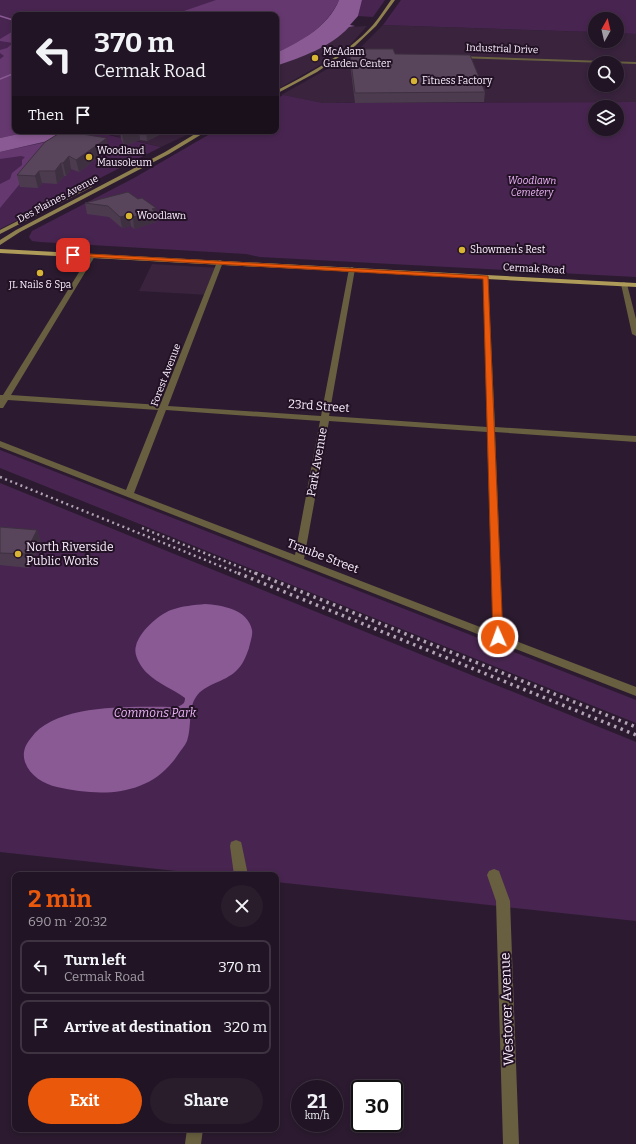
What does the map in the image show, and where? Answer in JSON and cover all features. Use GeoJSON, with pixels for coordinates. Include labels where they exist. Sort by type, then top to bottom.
{"type":"FeatureCollection","features":[{"type":"Feature","properties":{"kind":"main road"},"geometry":{"type":"LineString","coordinates":[[279,91],[301,80],[344,53],[374,26],[393,0]]}},
{"type":"Feature","properties":{"kind":"main road","name":"Des Plaines Avenue"},"geometry":{"type":"LineString","coordinates":[[0,232],[159,151],[198,134]]}},
{"type":"Feature","properties":{"kind":"main road","name":"Des Plaines Avenue"},"geometry":{"type":"LineString","coordinates":[[0,243],[30,225],[166,153],[190,138]]}},
{"type":"Feature","properties":{"kind":"main road","name":"Cermak Road"},"geometry":{"type":"LineString","coordinates":[[0,251],[636,285]]}},
{"type":"Feature","properties":{"kind":"street"},"geometry":{"type":"LineString","coordinates":[[344,53],[376,54]]}},
{"type":"Feature","properties":{"kind":"street","name":"Industrial Drive"},"geometry":{"type":"LineString","coordinates":[[455,57],[636,63]]}},
{"type":"Feature","properties":{"kind":"street"},"geometry":{"type":"LineString","coordinates":[[0,406],[3,397],[92,256]]}},
{"type":"Feature","properties":{"kind":"street","name":"Forest Avenue"},"geometry":{"type":"LineString","coordinates":[[129,495],[220,262]]}},
{"type":"Feature","properties":{"kind":"street","name":"Park Avenue"},"geometry":{"type":"LineString","coordinates":[[299,561],[352,270]]}},
{"type":"Feature","properties":{"kind":"street"},"geometry":{"type":"LineString","coordinates":[[486,277],[498,637]]}},
{"type":"Feature","properties":{"kind":"street"},"geometry":{"type":"LineString","coordinates":[[624,284],[636,334]]}},
{"type":"Feature","properties":{"kind":"street","name":"23rd Street"},"geometry":{"type":"LineString","coordinates":[[3,397],[636,439]]}},
{"type":"Feature","properties":{"kind":"street","name":"Traube Street"},"geometry":{"type":"LineString","coordinates":[[0,444],[636,692]]}},
{"type":"Feature","properties":{"kind":"street"},"geometry":{"type":"LineString","coordinates":[[236,846],[240,872]]}},
{"type":"Feature","properties":{"kind":"street","name":"Westover Avenue"},"geometry":{"type":"LineString","coordinates":[[494,875],[503,901],[511,1144]]}},
{"type":"Feature","properties":{"kind":"street"},"geometry":{"type":"LineString","coordinates":[[193,1144],[195,1132]]}},
{"type":"Feature","properties":{"kind":"shaded area"},"geometry":{"type":"Polygon","coordinates":[[[216,0],[339,0],[328,18],[313,32],[279,51],[279,12],[181,12],[216,0]]]}},
{"type":"Feature","properties":{"kind":"shaded area"},"geometry":{"type":"Polygon","coordinates":[[[339,0],[362,0],[358,16],[350,25],[355,26],[349,27],[334,40],[316,51],[279,65],[279,51],[313,32],[334,10],[339,0]]]}},
{"type":"Feature","properties":{"kind":"shaded area"},"geometry":{"type":"Polygon","coordinates":[[[383,25],[588,32],[588,48],[624,48],[624,33],[636,34],[636,102],[624,102],[624,100],[588,100],[588,102],[323,103],[281,95],[354,54],[383,25]]]}},
{"type":"Feature","properties":{"kind":"shaded area"},"geometry":{"type":"Polygon","coordinates":[[[367,26],[351,44],[320,65],[279,88],[279,65],[294,59],[343,33],[349,27],[367,26]]]}},
{"type":"Feature","properties":{"kind":"shaded area"},"geometry":{"type":"Polygon","coordinates":[[[12,32],[12,43],[0,41],[0,39],[12,32]]]}},
{"type":"Feature","properties":{"kind":"shaded area"},"geometry":{"type":"Polygon","coordinates":[[[12,44],[12,134],[18,134],[0,138],[0,59],[4,56],[0,53],[0,50],[7,48],[12,44]]]}},
{"type":"Feature","properties":{"kind":"shaded area"},"geometry":{"type":"Polygon","coordinates":[[[18,134],[78,134],[0,152],[0,138],[18,134]]]}},
{"type":"Feature","properties":{"kind":"shaded area"},"geometry":{"type":"Polygon","coordinates":[[[107,134],[189,134],[161,147],[107,134]]]}},
{"type":"Feature","properties":{"kind":"shaded area"},"geometry":{"type":"Polygon","coordinates":[[[56,140],[0,208],[0,184],[10,179],[12,173],[22,165],[22,160],[25,157],[21,156],[0,159],[0,152],[56,140]]]}},
{"type":"Feature","properties":{"kind":"shaded area"},"geometry":{"type":"Polygon","coordinates":[[[152,264],[220,268],[209,295],[139,291],[152,264]]]}},
{"type":"Feature","properties":{"kind":"shaded area"},"geometry":{"type":"Polygon","coordinates":[[[205,604],[226,607],[240,613],[245,617],[252,630],[249,648],[238,669],[226,678],[204,689],[196,697],[192,707],[187,741],[166,770],[153,780],[138,786],[123,791],[107,792],[90,792],[57,787],[38,779],[30,771],[25,762],[24,755],[27,743],[43,726],[59,718],[78,712],[99,709],[120,707],[177,707],[183,704],[185,698],[151,677],[140,664],[135,649],[141,635],[145,630],[166,612],[188,606],[205,604]]]}},
{"type":"Feature","properties":{"kind":"green space"},"geometry":{"type":"Polygon","coordinates":[[[0,0],[339,0],[279,50],[279,12],[12,12],[12,134],[18,134],[0,138],[0,0]]]}},
{"type":"Feature","properties":{"kind":"green space"},"geometry":{"type":"Polygon","coordinates":[[[362,0],[385,0],[373,17],[358,16],[362,0]]]}},
{"type":"Feature","properties":{"kind":"green space"},"geometry":{"type":"Polygon","coordinates":[[[401,0],[636,0],[636,34],[624,33],[624,12],[588,12],[588,32],[383,25],[401,0]]]}},
{"type":"Feature","properties":{"kind":"green space","name":"Woodlawn Cemetery"},"geometry":{"type":"Polygon","coordinates":[[[283,95],[323,103],[588,102],[588,136],[624,136],[624,102],[636,102],[636,277],[260,257],[246,254],[40,242],[32,241],[29,237],[32,231],[134,178],[210,134],[279,134],[279,97],[283,95]]]}},
{"type":"Feature","properties":{"kind":"green space"},"geometry":{"type":"Polygon","coordinates":[[[78,134],[104,134],[161,147],[0,229],[0,152],[78,134]]]}},
{"type":"Feature","properties":{"kind":"green space"},"geometry":{"type":"Polygon","coordinates":[[[0,450],[636,700],[636,723],[0,468],[0,450]]]}},
{"type":"Feature","properties":{"kind":"green space","name":"Commons Park"},"geometry":{"type":"Polygon","coordinates":[[[0,483],[636,742],[636,921],[279,882],[279,872],[185,872],[0,852],[0,483]]]}},
{"type":"Feature","properties":{"kind":"building","name":"Fitness Factory"},"geometry":{"type":"Polygon","coordinates":[[[360,49],[393,49],[395,54],[470,55],[485,92],[355,93],[350,55],[360,55],[360,49]]]}},
{"type":"Feature","properties":{"kind":"building"},"geometry":{"type":"Polygon","coordinates":[[[58,134],[82,134],[107,138],[76,160],[69,156],[55,171],[39,171],[35,176],[17,175],[45,142],[58,134]]]}},
{"type":"Feature","properties":{"kind":"building"},"geometry":{"type":"Polygon","coordinates":[[[128,192],[138,199],[142,198],[156,208],[152,209],[155,211],[133,217],[129,215],[120,217],[108,206],[85,203],[128,192]]]}},
{"type":"Feature","properties":{"kind":"building"},"geometry":{"type":"Polygon","coordinates":[[[0,527],[37,530],[25,554],[0,553],[0,527]]]}},
{"type":"Feature","properties":{"kind":"waterway"},"geometry":{"type":"LineString","coordinates":[[0,16],[12,20]]}},
{"type":"Feature","properties":{"kind":"waterway"},"geometry":{"type":"LineString","coordinates":[[0,79],[12,74]]}},
{"type":"Feature","properties":{"kind":"railway"},"geometry":{"type":"LineString","coordinates":[[0,477],[240,574]]}},
{"type":"Feature","properties":{"kind":"railway"},"geometry":{"type":"LineString","coordinates":[[142,528],[257,574]]}},
{"type":"Feature","properties":{"kind":"railway"},"geometry":{"type":"LineString","coordinates":[[238,573],[636,735]]}},
{"type":"Feature","properties":{"kind":"railway"},"geometry":{"type":"LineString","coordinates":[[255,573],[636,727]]}},
{"type":"Feature","properties":{"kind":"place","name":"McAdam Garden Center"},"geometry":{"type":"Point","coordinates":[315,58]}},
{"type":"Feature","properties":{"kind":"place","name":"Fitness Factory"},"geometry":{"type":"Point","coordinates":[414,81]}},
{"type":"Feature","properties":{"kind":"place","name":"Woodland Mausoleum"},"geometry":{"type":"Point","coordinates":[89,157]}},
{"type":"Feature","properties":{"kind":"place","name":"Woodlawn"},"geometry":{"type":"Point","coordinates":[129,216]}},
{"type":"Feature","properties":{"kind":"place","name":"Showmen's Rest"},"geometry":{"type":"Point","coordinates":[462,250]}},
{"type":"Feature","properties":{"kind":"place","name":"JL Nails & Spa"},"geometry":{"type":"Point","coordinates":[40,273]}},
{"type":"Feature","properties":{"kind":"place","name":"North Riverside Public Works"},"geometry":{"type":"Point","coordinates":[18,554]}},
{"type":"Feature","properties":{"kind":"route"},"geometry":{"type":"LineString","coordinates":[[73,255],[486,277],[498,637]]}}]}
